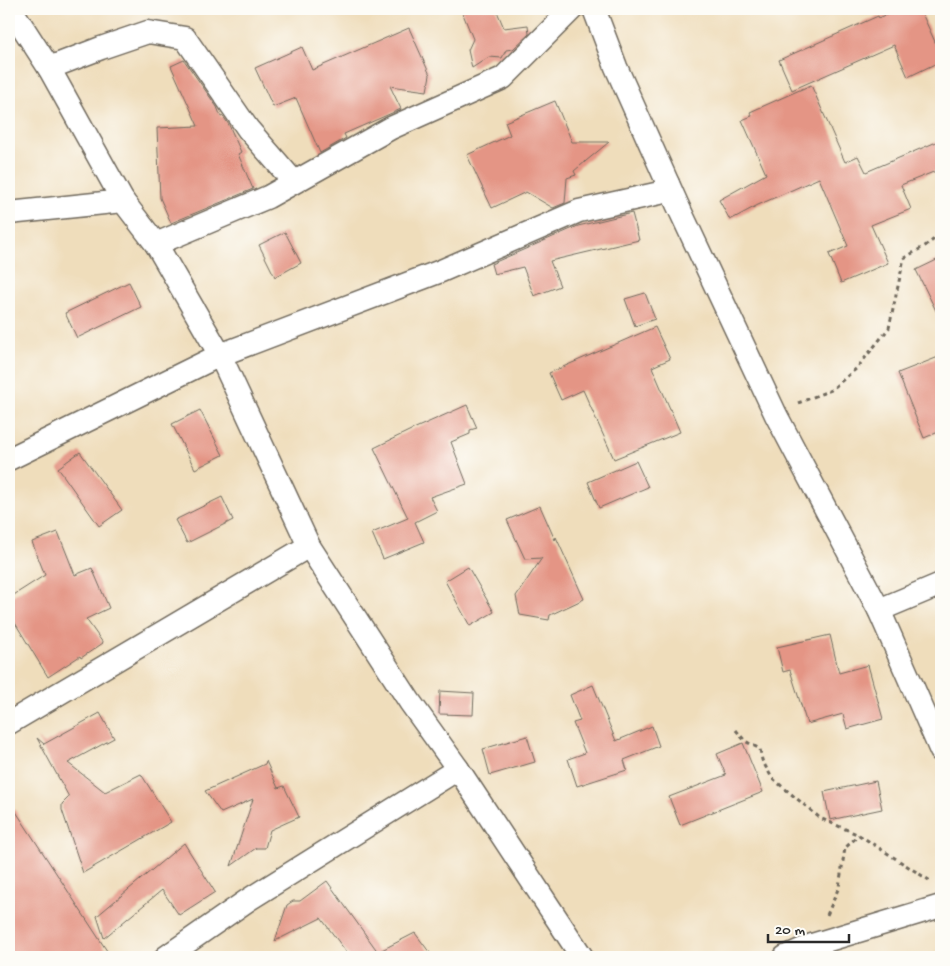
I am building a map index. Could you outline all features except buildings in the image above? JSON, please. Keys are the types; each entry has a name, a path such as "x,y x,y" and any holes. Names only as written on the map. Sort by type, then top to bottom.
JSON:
{"street":[{"path":"11,9 49,68 122,201 156,244 220,355 309,546 410,702 458,770 582,957"},
{"path":"156,244 268,197 391,128 503,78 572,9"},
{"path":"594,9 616,67 668,184 776,415 879,610 941,751"},
{"path":"49,68 148,32 185,38 248,129 294,182"},
{"path":"9,459 220,355 441,271 579,211 660,193 668,184"},
{"path":"9,213 122,201"},
{"path":"9,723 309,546"},
{"path":"879,610 941,584"},
{"path":"166,957 248,900 458,770"},
{"path":"788,957 812,944 941,906"}],"path":[{"path":"776,415 802,400 831,390 857,368 888,328 904,258 941,234"},
{"path":"736,730 745,741 760,749 762,760 772,778 820,818 859,835 934,883"},
{"path":"812,944 839,887 845,848 859,835"}]}
